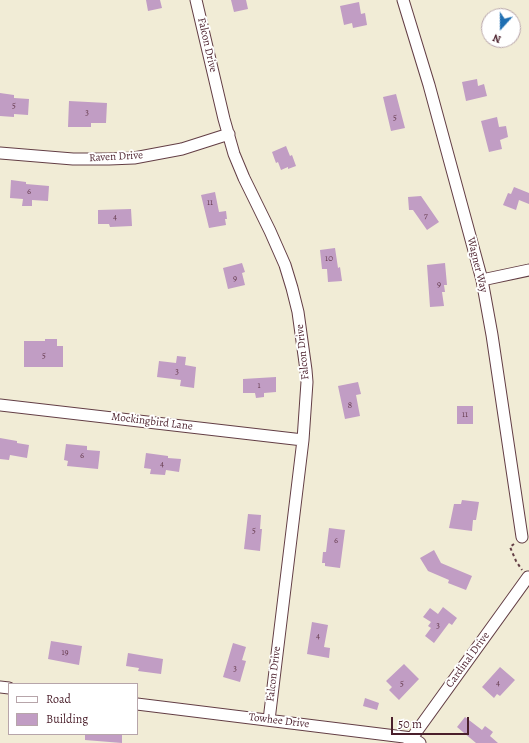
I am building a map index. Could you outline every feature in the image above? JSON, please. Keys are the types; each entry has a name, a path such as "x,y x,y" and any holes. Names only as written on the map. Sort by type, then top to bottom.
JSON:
{"street":[{"name":"Falcon Drive","path":"196,0 234,154 285,265 292,288 298,312 306,370 307,382 303,440 269,720"},
{"name":"Wagner Way","path":"403,0 429,85 482,280 492,335 522,537"},
{"name":"Raven Drive","path":"0,153 73,159 134,158 182,149 229,134"},
{"path":"482,280 529,270"},
{"name":"Mockingbird Lane","path":"0,405 303,440"},
{"name":"Cardinal Drive","path":"414,741 528,577"},
{"name":"Towhee Drive","path":"138,704 269,720 414,741"}],"path":[{"path":"522,537 510,547 516,561 528,577"}],"building":[{"path":"146,0 160,0 162,8 148,11"},
{"path":"231,0 246,0 248,9 234,12"},
{"path":"359,2 361,14 365,13 367,25 353,28 352,23 344,25 340,6"},
{"path":"477,79 478,86 484,84 487,96 466,101 462,82"},
{"path":"0,93 14,95 14,98 29,99 28,115 14,114 14,117 0,116"},
{"path":"396,94 405,128 391,131 383,97"},
{"path":"69,101 107,103 106,123 91,123 91,127 68,127"},
{"path":"497,117 499,127 506,126 508,137 500,140 502,149 489,152 481,121"},
{"path":"286,146 290,156 292,155 296,166 281,170 278,162 276,163 272,152"},
{"path":"11,180 26,182 26,184 49,186 48,201 32,200 32,206 22,206 23,199 10,198"},
{"path":"514,187 529,193 529,204 519,200 516,210 503,205 508,193 511,194"},
{"path":"215,192 219,212 226,211 226,225 209,228 201,195"},
{"path":"421,196 439,222 427,230 413,210 409,210 408,197"},
{"path":"131,209 132,226 110,227 109,224 98,224 98,210"},
{"path":"335,248 338,268 340,267 342,281 328,282 327,269 322,269 320,250"},
{"path":"242,263 245,272 242,273 245,285 228,289 223,268"},
{"path":"445,263 447,285 444,285 445,292 442,292 444,306 430,307 427,265"},
{"path":"45,339 57,339 57,346 63,346 63,367 24,367 24,341 45,341"},
{"path":"177,356 186,357 185,365 196,367 194,388 180,386 181,380 157,377 159,361 176,363"},
{"path":"276,377 276,392 264,393 264,397 256,398 255,393 243,393 243,379"},
{"path":"358,382 361,394 356,395 360,416 345,419 338,386"},
{"path":"457,406 473,406 473,424 457,424"},
{"path":"0,438 29,445 27,458 10,455 9,460 0,459"},
{"path":"66,444 87,446 87,450 100,451 98,469 67,466 68,461 64,460"},
{"path":"146,453 168,456 168,458 181,459 179,472 166,470 165,475 150,474 151,469 144,468"},
{"path":"462,500 479,502 476,520 473,520 472,531 449,528 454,504 461,504"},
{"path":"248,514 261,515 260,529 262,529 260,551 244,549"},
{"path":"329,528 345,530 340,568 325,566 325,563 322,563 323,552 326,552"},
{"path":"434,550 441,563 472,576 466,590 448,583 449,580 428,571 420,558"},
{"path":"443,607 457,618 452,625 449,623 434,643 425,636 431,628 428,626 431,622 423,617 430,608 438,614"},
{"path":"312,622 328,625 324,647 330,648 329,658 307,654"},
{"path":"51,641 82,646 79,665 48,659"},
{"path":"233,643 246,647 242,660 246,661 240,682 223,677"},
{"path":"128,653 163,659 161,674 138,671 139,668 126,666"},
{"path":"404,664 419,679 399,700 389,690 392,687 386,681"},
{"path":"500,667 515,680 500,696 497,694 494,698 482,687"},
{"path":"365,698 379,703 377,710 363,706"},
{"path":"465,717 482,730 485,726 493,732 490,736 498,743 476,743 457,727"},
{"path":"85,735 122,735 122,743 85,740"}]}
